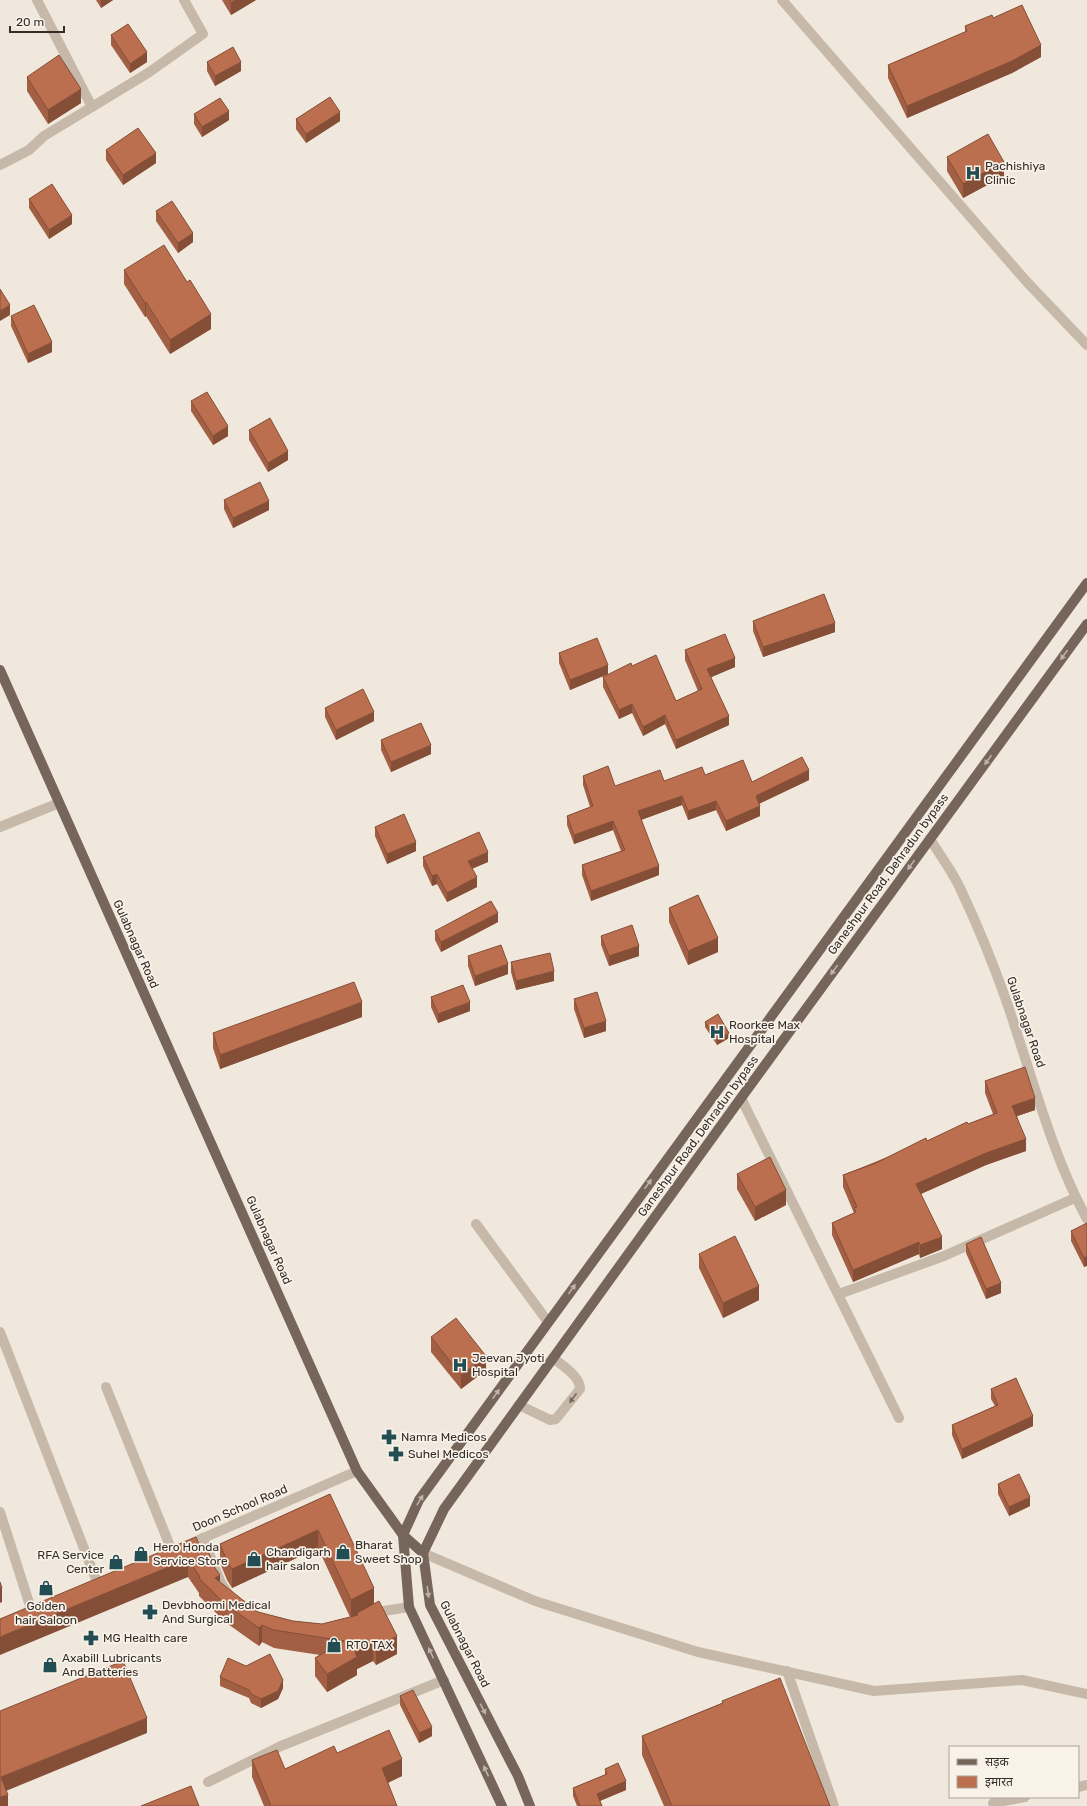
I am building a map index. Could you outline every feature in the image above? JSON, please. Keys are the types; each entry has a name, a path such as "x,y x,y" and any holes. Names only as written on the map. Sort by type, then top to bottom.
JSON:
{"main road":[{"path":"502,1806 409,1606 403,1535 420,1500 1087,582"},
{"name":"Ganeshpur Road, Dehradun bypass","path":"423,1553 444,1509 741,1098 1087,624"},
{"name":"Gulabnagar Road","path":"0,670 357,1471 403,1535 423,1553 430,1605 518,1776 530,1806"}],"street":[{"path":"36,0 92,107"},
{"path":"0,166 29,150 44,136 148,73 203,34 184,0"},
{"path":"782,0 1026,281 1087,345"},
{"path":"0,827 59,803"},
{"name":"Gulabnagar Road","path":"930,839 960,887 978,930 1006,1001 1022,1051 1075,1198 1087,1219"},
{"path":"741,1098 899,1418"},
{"path":"839,1294 944,1256 1075,1198"},
{"path":"476,1224 548,1322"},
{"path":"0,1332 97,1583"},
{"path":"519,1405 550,1420 556,1419 580,1389 580,1384 576,1378 553,1358"},
{"name":"Doon School Road","path":"106,1387 169,1552 357,1471"},
{"path":"0,1512 32,1612"},
{"path":"203,1538 221,1583 234,1602"},
{"path":"423,1553 535,1600 698,1652 874,1691 1022,1680 1087,1694"},
{"path":"365,1618 377,1612 409,1606"},
{"path":"787,1671 834,1806"},
{"path":"208,1782 281,1746 444,1680"},
{"path":"994,1806 994,1803 1020,1798"}],"building":[{"path":"1022,5 1041,45 1012,61 907,106 888,65 967,31 965,26 992,15 993,18"},
{"path":"128,24 147,52 130,64 111,35"},
{"path":"233,47 241,62 215,76 207,62"},
{"path":"59,55 81,89 48,110 27,77"},
{"path":"330,97 340,112 306,134 296,119"},
{"path":"220,98 229,111 202,127 194,114"},
{"path":"138,128 156,153 123,175 106,150"},
{"path":"988,134 1004,162 963,184 947,157"},
{"path":"52,184 72,215 49,230 29,199"},
{"path":"172,201 193,233 178,243 156,211"},
{"path":"164,245 187,282 190,280 211,314 170,340 124,270"},
{"path":"0,289 10,305 0,311"},
{"path":"34,305 52,342 28,354 11,316"},
{"path":"207,392 228,426 213,436 191,401"},
{"path":"270,418 288,451 268,463 249,430"},
{"path":"260,482 269,501 233,518 224,500"},
{"path":"824,594 835,623 763,647 753,621"},
{"path":"725,634 735,658 707,669 729,716 676,740 665,715 643,727 632,704 619,710 603,677 631,663 632,666 656,655 676,701 702,689 685,650"},
{"path":"597,638 608,665 570,680 559,653"},
{"path":"363,689 374,712 336,730 325,708"},
{"path":"421,723 431,745 391,762 381,740"},
{"path":"802,757 809,770 756,796 760,806 726,821 716,801 688,811 682,796 638,811 659,866 591,891 582,865 625,850 613,821 574,835 567,816 593,806 583,776 608,766 615,786 660,770 664,781 702,767 705,775 743,760 752,782"},
{"path":"404,814 416,842 387,854 375,827"},
{"path":"479,832 488,852 468,861 477,877 447,893 437,874 432,876 423,857"},
{"path":"698,895 718,938 688,951 669,908"},
{"path":"491,901 498,913 441,942 435,931"},
{"path":"632,925 639,946 609,956 601,936"},
{"path":"501,945 508,964 475,976 468,956"},
{"path":"550,953 554,971 516,981 511,962"},
{"path":"354,982 362,1002 220,1055 213,1033"},
{"path":"463,985 470,1002 438,1014 431,997"},
{"path":"597,992 606,1021 584,1028 574,999"},
{"path":"718,1014 729,1033 717,1040 705,1022"},
{"path":"1025,1067 1035,1098 1012,1106 1026,1139 986,1153 916,1184 942,1237 920,1245 919,1242 853,1270 832,1223 856,1212 854,1208 857,1207 843,1175 876,1163 926,1138 927,1141 967,1122 968,1124 997,1113 985,1081"},
{"path":"770,1157 786,1190 755,1207 737,1174"},
{"path":"1087,1223 1087,1256 1084,1258 1071,1231"},
{"path":"735,1236 759,1286 723,1303 699,1254"},
{"path":"981,1237 1001,1283 986,1289 966,1244"},
{"path":"456,1318 486,1356 461,1375 431,1337"},
{"path":"1016,1378 1033,1416 962,1449 952,1425 998,1405 991,1389"},
{"path":"1019,1474 1030,1497 1009,1507 998,1484"},
{"path":"330,1494 374,1588 351,1600 318,1530 232,1569 220,1544"},
{"path":"196,1537 203,1553 208,1551 215,1568 220,1575 215,1578 258,1612 293,1621 322,1624 358,1615 357,1613 379,1601 397,1636 376,1648 373,1643 355,1652 357,1657 327,1674 315,1658 344,1641 274,1630 262,1625 259,1628 225,1604 199,1578 200,1577 188,1559 0,1637 0,1619"},
{"path":"270,1654 283,1680 278,1691 261,1699 251,1694 249,1690 220,1677 228,1658 246,1666"},
{"path":"123,1661 147,1718 1,1777 8,1795 0,1797 0,1711"},
{"path":"780,1678 830,1806 672,1806 642,1736 723,1703 722,1701"},
{"path":"413,1690 432,1727 419,1733 400,1696"},
{"path":"389,1730 402,1759 382,1768 397,1806 271,1806 252,1760 277,1750 285,1769 334,1746 337,1753"},
{"path":"618,1763 626,1781 597,1794 602,1806 580,1806 573,1788 607,1774 605,1769"},
{"path":"191,1786 199,1806 141,1806"}],"place":[{"name":"Pachishiya Clinic","path":"973,173"},
{"name":"Roorkee Max Hospital","path":"717,1032"},
{"name":"Jeevan Jyoti Hospital","path":"460,1365"},
{"name":"Namra Medicos","path":"389,1437"},
{"name":"Suhel Medicos","path":"396,1454"},
{"name":"Bharat Sweet Shop","path":"343,1552"},
{"name":"Hero Honda Service Store","path":"141,1554"},
{"name":"Chandigarh hair salon","path":"254,1559"},
{"name":"RFA Service Center","path":"116,1562"},
{"name":"Golden hair Saloon","path":"46,1588"},
{"name":"Devbhoomi Medical And Surgical","path":"150,1612"},
{"name":"MG Health care","path":"91,1638"},
{"name":"RTO TAX","path":"334,1645"},
{"name":"Axabill Lubricants And Batteries","path":"50,1665"}]}
